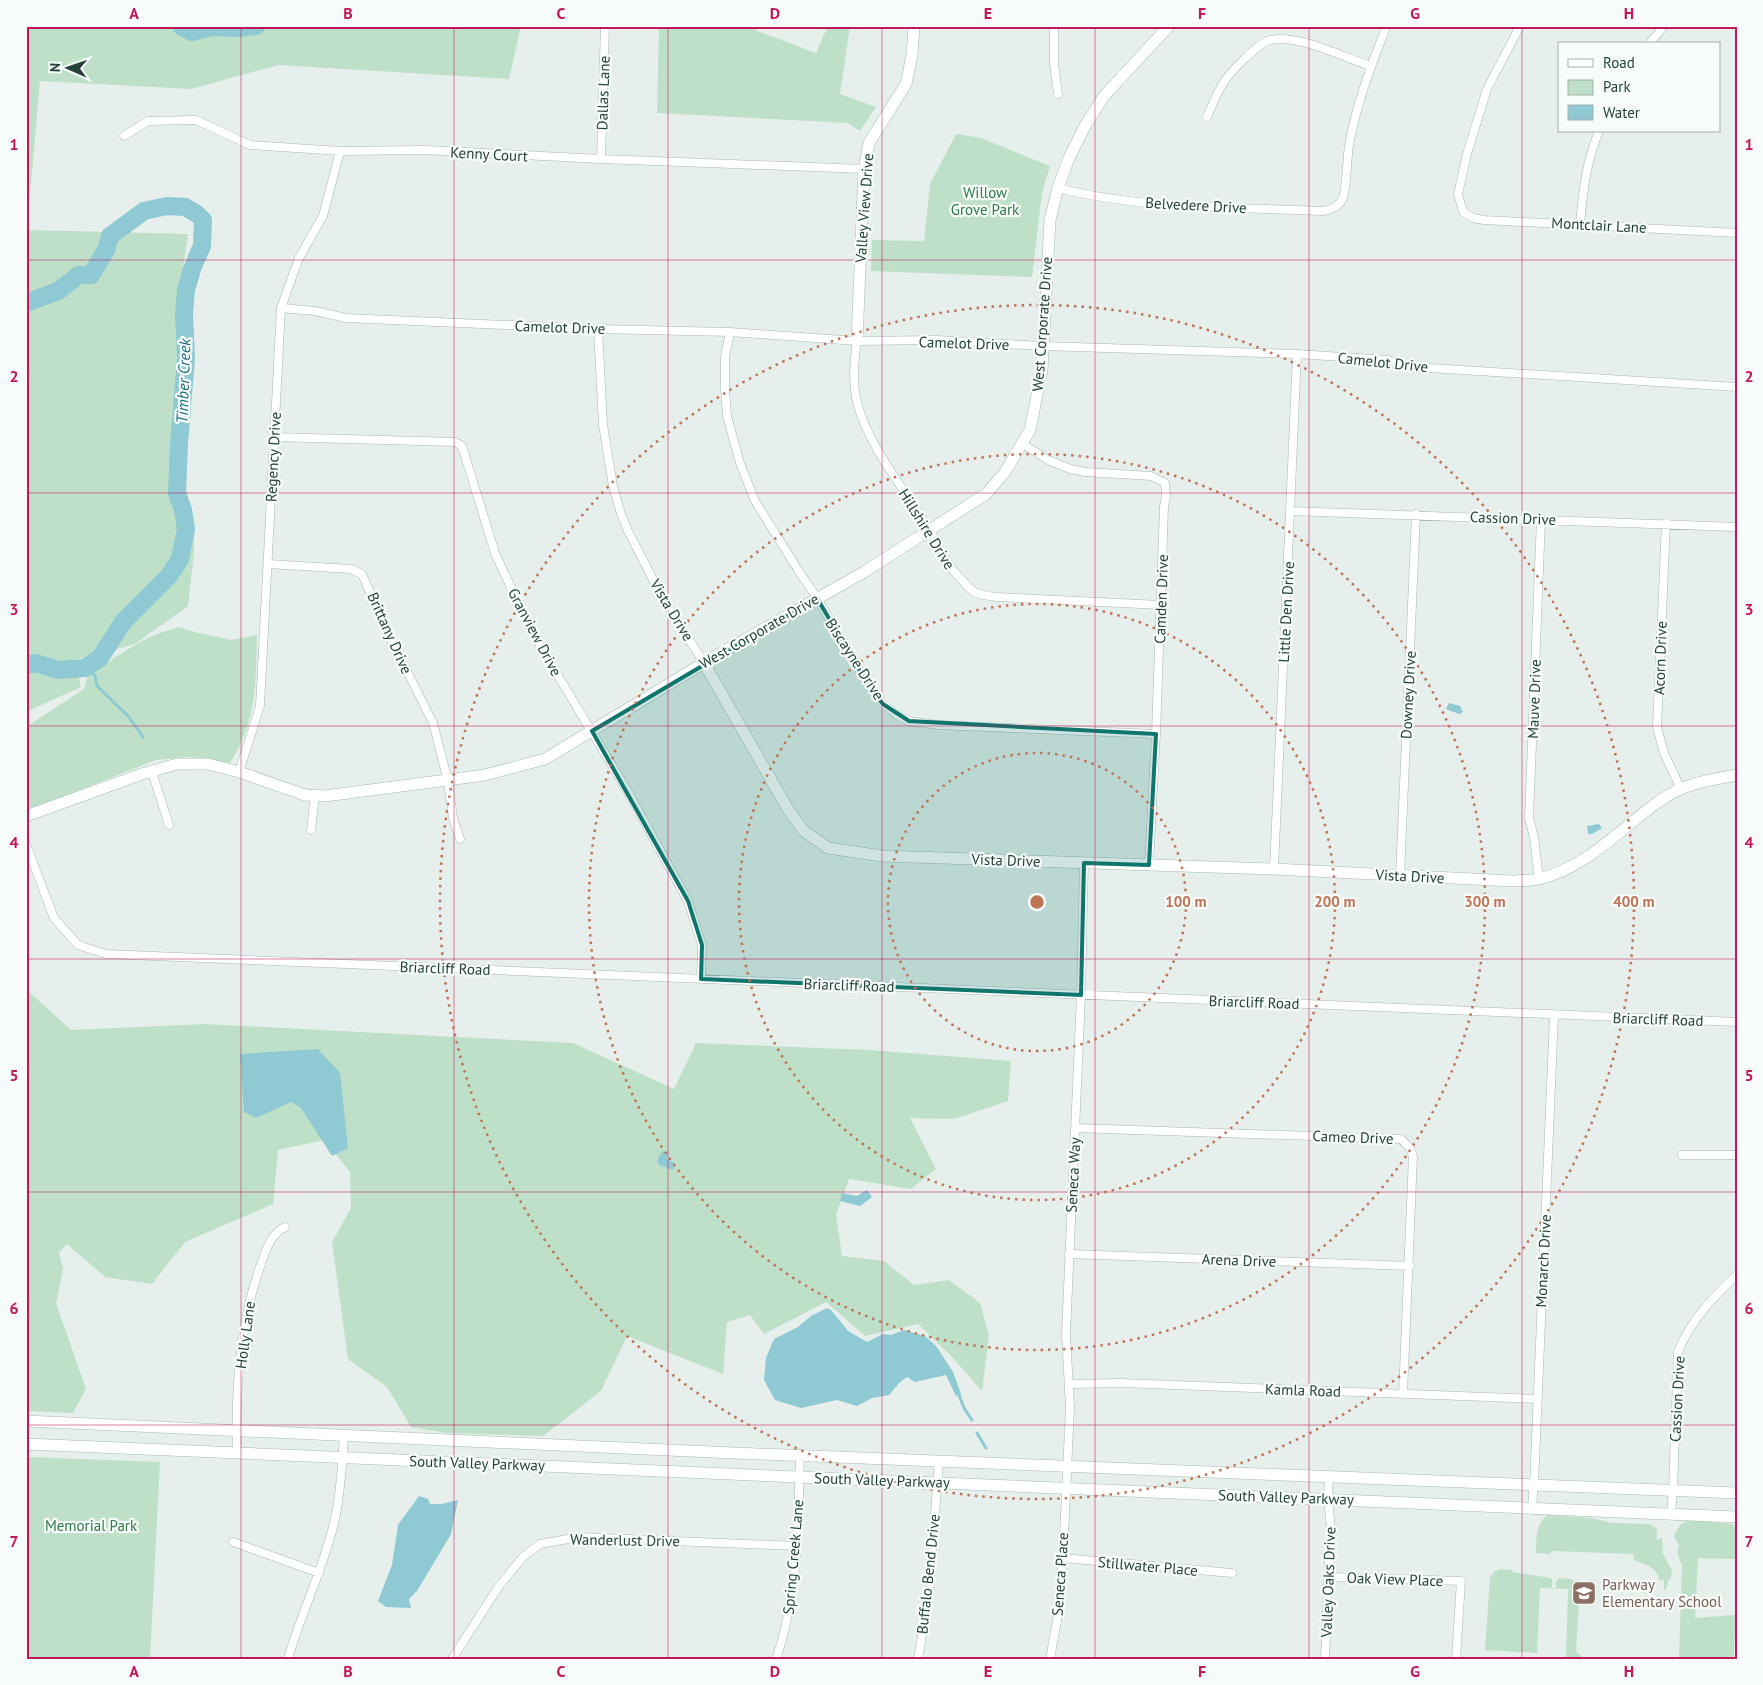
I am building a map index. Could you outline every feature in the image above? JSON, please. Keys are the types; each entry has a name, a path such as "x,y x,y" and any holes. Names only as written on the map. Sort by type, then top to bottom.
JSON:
{"main road":[{"name":"Valley View Drive","path":"857,341 864,169 869,143 906,84 912,56 914,26"},
{"name":"West Corporate Drive","path":"26,816 177,764 208,764 239,772 305,795 325,796 448,781 492,773 545,759 704,663 864,572 986,494 1005,472 1030,430 1042,370 1050,220 1058,188 1069,158 1085,126 1104,96 1169,26"},
{"name":"Vista Drive","path":"704,663 790,811 804,831 828,848 882,856 1512,880 1539,879 1579,862 1613,838 1657,802 1681,789 1695,782 1737,775"},
{"name":"South Valley Parkway","path":"26,1421 734,1453 800,1454 1737,1493"},
{"name":"South Valley Parkway","path":"26,1444 1737,1517"}],"street":[{"name":"Dallas Lane","path":"601,159 605,26"},
{"path":"1054,26 1054,64 1058,94"},
{"path":"1207,117 1222,83 1243,61 1268,40 1302,42 1370,66 1388,26"},
{"name":"Montclair Lane","path":"1520,26 1487,89 1467,154 1458,194 1463,212 1472,218 1484,220 1737,232"},
{"path":"1651,42 1664,26"},
{"name":"Belvedere Drive","path":"1058,188 1110,200 1165,204 1325,211 1336,208 1342,199 1349,142 1357,105 1370,66"},
{"name":"Kenny Court","path":"124,136 148,121 196,120 250,145 340,151 426,150 864,169"},
{"path":"1580,224 1585,177 1591,151 1599,132"},
{"name":"Regency Drive","path":"239,772 260,706 281,308 299,258 323,216 340,151"},
{"name":"Camelot Drive","path":"281,308 314,311 346,318 598,329 730,332 857,341 936,340 1042,346 1297,354 1388,360 1413,367 1737,387"},
{"name":"Vista Drive","path":"598,329 603,425 613,486 628,531 663,599 704,663"},
{"name":"Biscayne Drive","path":"730,332 725,357 724,389 727,416 732,440 755,501 817,598 870,688 883,704 908,721 938,725 1156,734"},
{"name":"Hillshire Drive","path":"857,341 854,361 854,385 857,402 864,420 892,475 930,531 942,556 952,571 974,592 996,598 1161,605"},
{"name":"Little Den Drive","path":"1274,870 1297,354"},
{"name":"Granview Drive","path":"274,437 455,442 462,446 496,554 515,596 542,649 628,792 688,901 702,945 701,979"},
{"name":"Camden Drive","path":"1023,444 1048,460 1070,469 1085,472 1150,476 1165,483 1166,496 1149,865"},
{"name":"Cassion Drive","path":"1290,512 1416,514 1737,526"},
{"name":"Downey Drive","path":"1400,875 1416,514"},
{"name":"Mauve Drive","path":"1539,879 1534,837 1529,818 1542,519"},
{"name":"Acorn Drive","path":"1666,523 1657,727 1664,753 1681,789"},
{"name":"Brittany Drive","path":"268,564 351,569 362,574 387,631 433,723 448,781 453,818 460,839"},
{"path":"152,772 169,825"},
{"path":"311,830 315,796"},
{"name":"Briarcliff Road","path":"26,844 54,918 78,945 106,954 1737,1022"},
{"name":"Seneca Way","path":"1066,1488 1070,1407 1066,1334 1081,995 1084,863"},
{"name":"Monarch Drive","path":"1532,1508 1554,1014"},
{"name":"Cameo Drive","path":"1075,1128 1401,1139 1410,1148 1413,1156 1410,1266 1403,1394"},
{"path":"1682,1155 1737,1155"},
{"name":"Holly Lane","path":"237,1453 236,1430 245,1319 253,1287 268,1247 277,1230 285,1227"},
{"name":"Arena Drive","path":"1069,1254 1410,1266"},
{"name":"Cassion Drive","path":"1671,1514 1678,1352 1698,1315 1737,1275"},
{"name":"Kamla Road","path":"1069,1384 1120,1383 1537,1399"},
{"path":"288,1659 335,1522 344,1435"},
{"name":"Spring Creek Lane","path":"776,1659 784,1638 790,1610 797,1546 800,1454"},
{"name":"Buffalo Bend Drive","path":"918,1659 929,1594 935,1540 939,1460"},
{"name":"Valley Oaks Drive","path":"1324,1659 1332,1538 1328,1499 1329,1476"},
{"name":"Seneca Place","path":"1050,1659 1058,1615 1066,1488"},
{"name":"Wanderlust Drive","path":"452,1659 499,1586 523,1558 540,1544 579,1537 797,1546"},
{"path":"233,1542 319,1573"},
{"name":"Stillwater Place","path":"1063,1558 1232,1574"},
{"name":"Oak View Place","path":"1329,1577 1461,1581 1456,1659"}],"highlighted area":[{"path":"817,598 870,688 883,704 909,721 1156,734 1149,865 1084,863 1081,995 701,979 702,945 688,901 592,731"}],"green space":[{"path":"26,26 521,26 509,79 278,65 191,89 40,81 30,195 26,195"},
{"path":"659,26 752,26 757,31 816,53 828,26 850,26 840,94 876,107 860,131 848,123 657,113"},
{"name":"Willow Grove Park","path":"956,134 981,138 1050,166 1042,193 1032,277 871,271 872,240 924,241 930,184"},
{"path":"26,230 188,234 178,302 177,381 169,472 187,495 194,526 194,552 188,606 135,644 75,660 81,687 26,712"},
{"path":"179,627 231,640 257,635 255,685 250,717 239,748 230,763 190,757 156,760 26,811 26,727 84,689 87,677 119,654 154,635"},
{"path":"26,989 71,1030 205,1024 573,1043 674,1089 696,1043 869,1050 1011,1061 1008,1101 954,1119 910,1118 936,1169 911,1189 849,1179 836,1215 842,1256 884,1261 914,1285 949,1280 980,1303 989,1336 982,1391 953,1358 918,1324 865,1336 826,1302 764,1334 750,1315 727,1322 723,1374 627,1336 601,1391 543,1436 447,1433 411,1427 387,1387 348,1359 332,1242 351,1208 350,1172 324,1140 278,1150 273,1204 185,1242 152,1284 105,1277 67,1244 59,1253 63,1269 56,1303 86,1389 73,1413 26,1411"},
{"name":"Memorial Park","path":"26,1457 160,1462 150,1659 26,1659"},
{"path":"1547,1515 1592,1518 1612,1523 1650,1524 1658,1532 1656,1532 1657,1540 1662,1538 1663,1554 1672,1570 1666,1590 1664,1590 1664,1580 1659,1580 1656,1572 1650,1567 1634,1560 1633,1554 1552,1551 1550,1554 1536,1553 1539,1528"},
{"path":"1687,1520 1733,1524 1737,1534 1737,1557 1733,1559 1698,1558 1695,1618 1735,1615 1734,1659 1679,1659 1682,1566 1677,1552 1679,1546 1674,1535 1680,1525"},
{"path":"1502,1569 1551,1578 1552,1588 1556,1588 1556,1581 1559,1578 1571,1579 1580,1587 1576,1651 1584,1659 1566,1659 1568,1589 1540,1588 1537,1653 1485,1650 1490,1577 1495,1571"}],"water":[{"path":"1449,703 1460,706 1463,712 1459,714 1446,709"},
{"path":"1599,824 1602,828 1592,834 1588,834 1587,826"},
{"path":"318,1049 340,1073 348,1148 332,1156 301,1108 291,1102 256,1118 244,1112 240,1054"},
{"path":"662,1151 669,1153 666,1159 675,1163 673,1170 659,1165 657,1161"},
{"path":"867,1190 872,1197 860,1206 840,1201 842,1193 857,1196"},
{"path":"827,1308 831,1310 848,1331 867,1342 883,1334 891,1335 904,1330 925,1336 936,1346 953,1372 961,1394 956,1396 946,1375 915,1382 907,1377 889,1395 872,1398 857,1406 837,1400 801,1408 775,1400 764,1380 766,1358 774,1339 798,1327 811,1316"},
{"path":"419,1496 428,1499 430,1504 442,1504 458,1500 451,1534 417,1591 409,1599 411,1608 386,1607 378,1601 392,1565 398,1525"}],"waterway":[{"name":"Timber Creek","path":"181,26 192,32 212,27 239,28 256,26"},
{"name":"Timber Creek","path":"26,303 58,291 79,275 91,275 106,250 110,236 144,211 167,206 185,207 203,220 202,246 192,269 186,290 184,314 186,358 177,493 183,510 186,529 180,559 169,576 123,622 100,658 85,668 58,670 36,663 26,665"},
{"path":"89,666 95,676 97,686 129,717 143,737"},
{"path":"959,1395 964,1408 972,1420"},
{"path":"977,1433 986,1448"}],"place":[{"name":"Parkway Elementary School","path":"1584,1593"}]}
